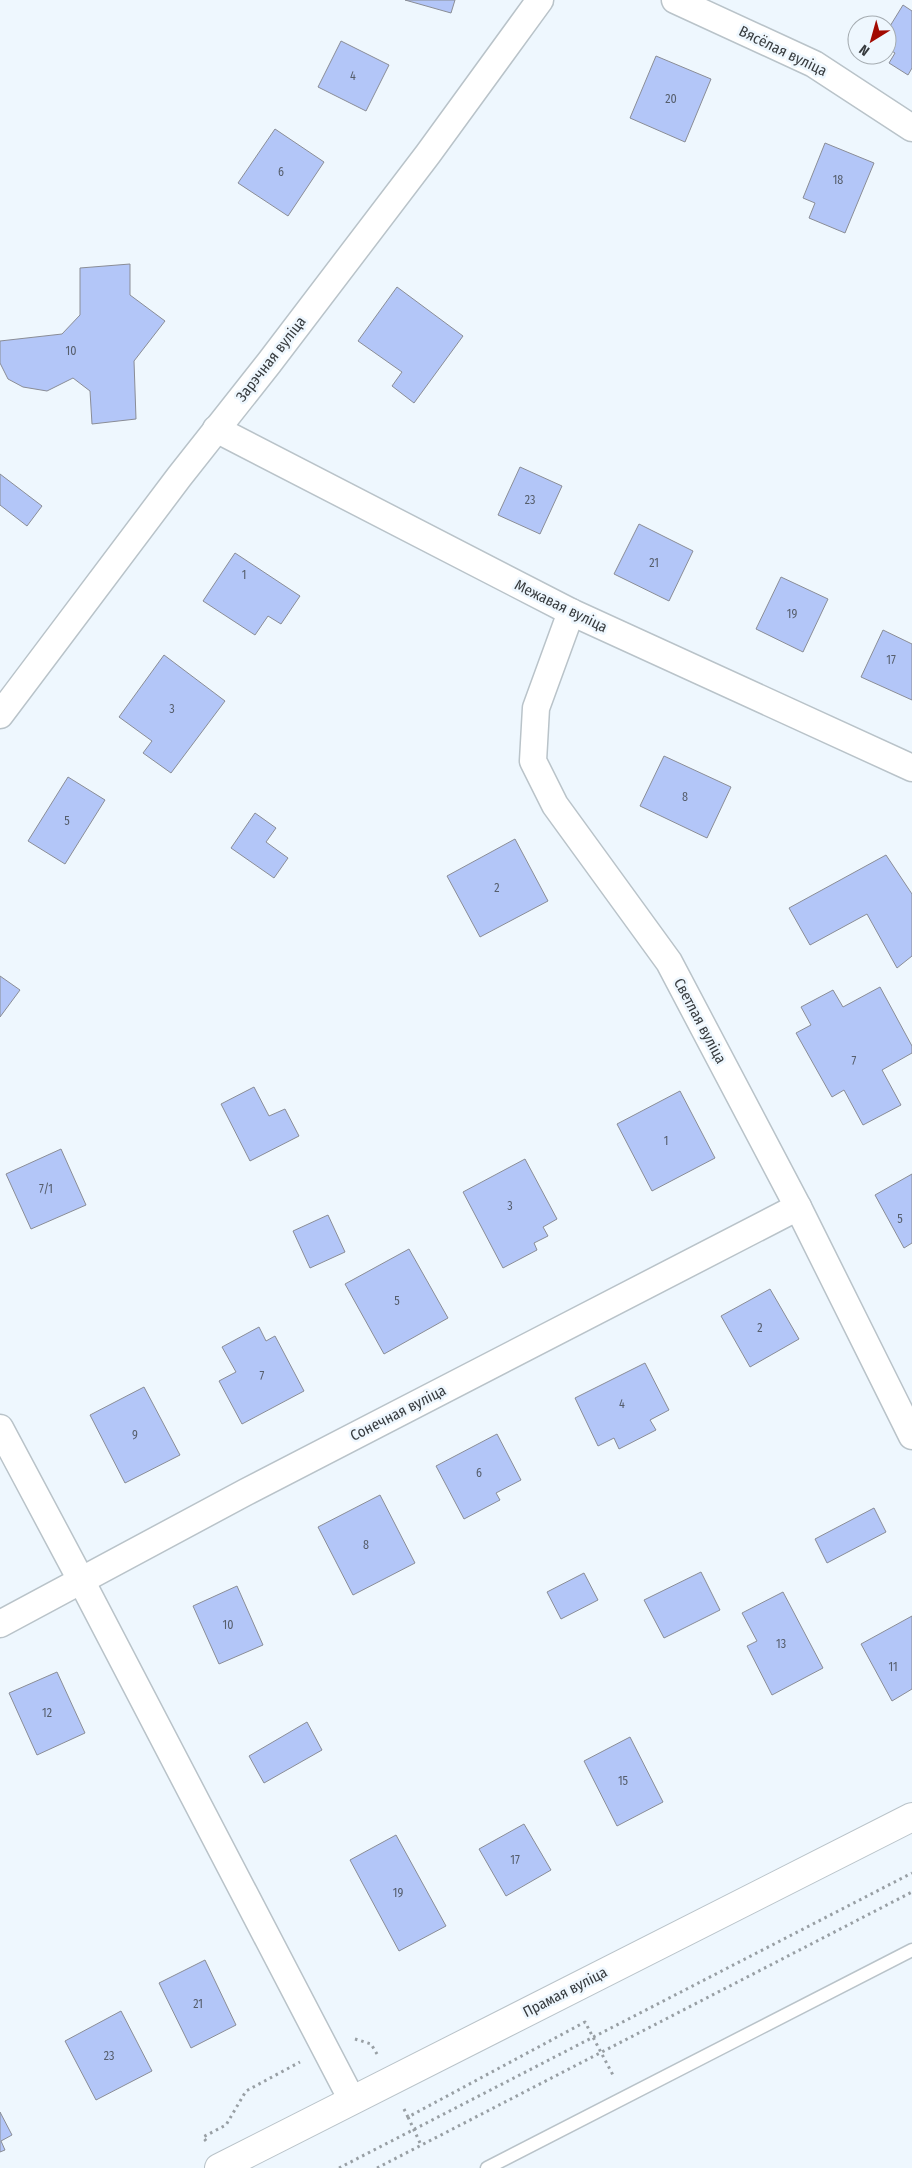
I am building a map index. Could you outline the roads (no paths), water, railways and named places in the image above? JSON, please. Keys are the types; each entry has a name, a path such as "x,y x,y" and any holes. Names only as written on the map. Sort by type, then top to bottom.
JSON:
{"street":[{"name":"Зарэчная вуліца","path":"0,715 216,429 428,154 540,0"},
{"name":"Вясёлая вуліца","path":"675,0 814,64 912,128"},
{"name":"Межавая вуліца","path":"216,429 571,612 912,768"},
{"name":"Светлая вуліца","path":"571,612 536,708 533,761 555,805 669,962 798,1207 912,1436"},
{"name":"Сонечная вуліца","path":"0,1624 82,1582 246,1492 798,1207"},
{"path":"0,1428 352,2100"},
{"name":"Прамая вуліца","path":"219,2168 912,1817"}],"lane":[{"path":"487,2168 912,1950"}]}
